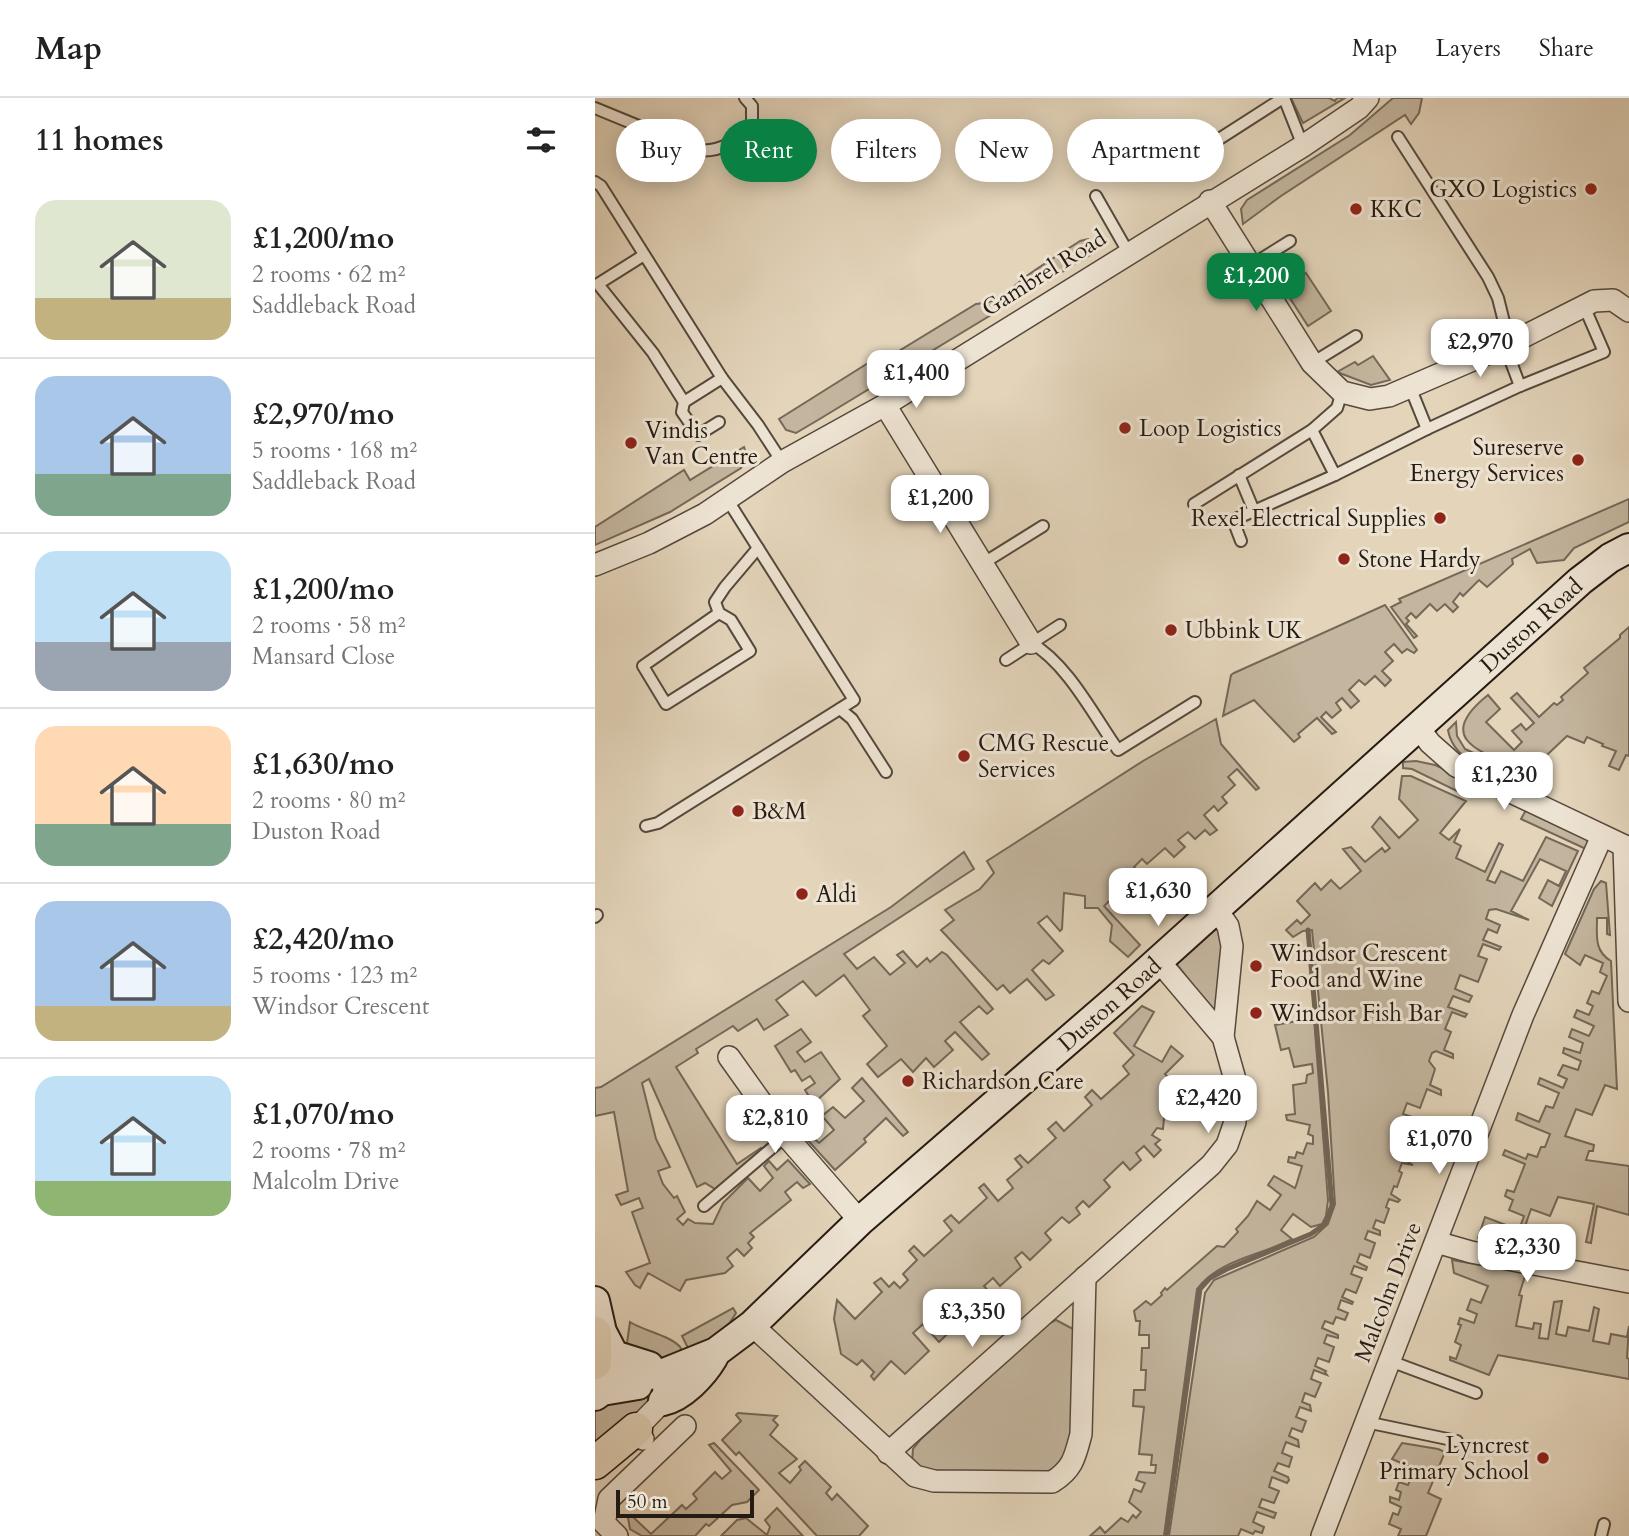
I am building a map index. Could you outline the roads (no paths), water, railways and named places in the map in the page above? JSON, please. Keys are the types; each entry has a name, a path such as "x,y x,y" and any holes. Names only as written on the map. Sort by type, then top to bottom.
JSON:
{"main road":[{"path":"595,1463 636,1429"}],"street":[{"name":"Gambrel Road","path":"595,565 678,529 782,462 885,405 1210,201 1303,146 1359,108 1369,98"},
{"path":"1210,201 1312,363 1342,392 1370,399 1389,396 1505,346 1594,301 1613,300 1629,311"},
{"path":"885,405 1031,643"},
{"name":"Duston Road","path":"595,1396 602,1391 662,1383 672,1399 705,1371 716,1352 752,1325 860,1221 1216,909 1580,581 1610,558 1629,548"},
{"path":"1418,727 1430,743 1455,766 1627,847 1629,1001"},
{"name":"Malcolm Drive","path":"1322,1536 1523,1015 1602,836"},
{"path":"888,1453 1211,1166 1227,1145 1235,1122 1236,1083 1223,1037 1233,946 1228,926 1216,909"},
{"path":"1158,960 1223,1037"},
{"path":"729,1057 786,1136 860,1221"},
{"path":"1436,1242 1471,1252 1629,1282"},
{"path":"752,1325 915,1476 934,1481 1052,1482 1066,1474 1075,1457 1081,1434 1084,1277"},
{"path":"595,1301 602,1332 598,1354 662,1383 636,1429 653,1457"},
{"path":"617,1536 604,1523 609,1499 685,1426"}],"lane":[{"path":"595,108 697,150 710,152 737,140 752,124 752,106 745,98"},
{"path":"1224,136 1284,98 1303,146"},
{"path":"1398,137 1488,277 1501,310 1505,346 1520,386"},
{"path":"595,182 601,186 722,378 782,462"},
{"path":"1096,196 1128,253"},
{"path":"1250,265 1290,241"},
{"path":"644,255 597,283 653,353 684,402 682,412 698,435 719,422"},
{"path":"1241,541 1233,520 1335,475 1520,386 1604,352 1584,306"},
{"path":"1312,363 1356,336"},
{"path":"684,402 722,378"},
{"path":"1410,387 1427,429"},
{"path":"1194,503 1312,430 1338,408 1342,392"},
{"path":"1312,430 1335,475"},
{"path":"1239,475 1254,511"},
{"path":"646,826 658,823 854,700 727,499"},
{"path":"982,564 1043,526"},
{"path":"719,613 643,666 666,704 750,651 731,620 719,613 715,602 758,548"},
{"path":"1006,660 1061,625"},
{"path":"1031,643 1045,652 1068,679 1118,750 1195,702"},
{"path":"840,709 852,719 886,772"},
{"path":"704,1206 786,1136"},
{"path":"1390,1361 1476,1393"},
{"path":"1366,1422 1457,1441"},
{"path":"1601,1536 1604,1524"}],"waterway":[{"path":"1166,1536 1200,1289 1210,1278 1227,1269 1311,1234 1325,1224 1332,1205 1308,930"}],"place":[{"name":"GXO Logistics","path":"1591,189"},
{"name":"KKC","path":"1356,209"},
{"name":"Loop Logistics","path":"1125,428"},
{"name":"Vindis Van Centre","path":"631,443"},
{"name":"Sureserve Energy Services","path":"1578,460"},
{"name":"Rexel Electrical Supplies","path":"1440,518"},
{"name":"Stone Hardy","path":"1344,559"},
{"name":"Ubbink UK","path":"1171,630"},
{"name":"CMG Rescue Services","path":"964,756"},
{"name":"B&M","path":"738,811"},
{"name":"Aldi","path":"802,894"},
{"name":"Windsor Crescent Food and Wine","path":"1256,966"},
{"name":"Windsor Fish Bar","path":"1256,1013"},
{"name":"Richardson Care","path":"908,1081"},
{"name":"Lyncrest Primary School","path":"1543,1458"}]}
